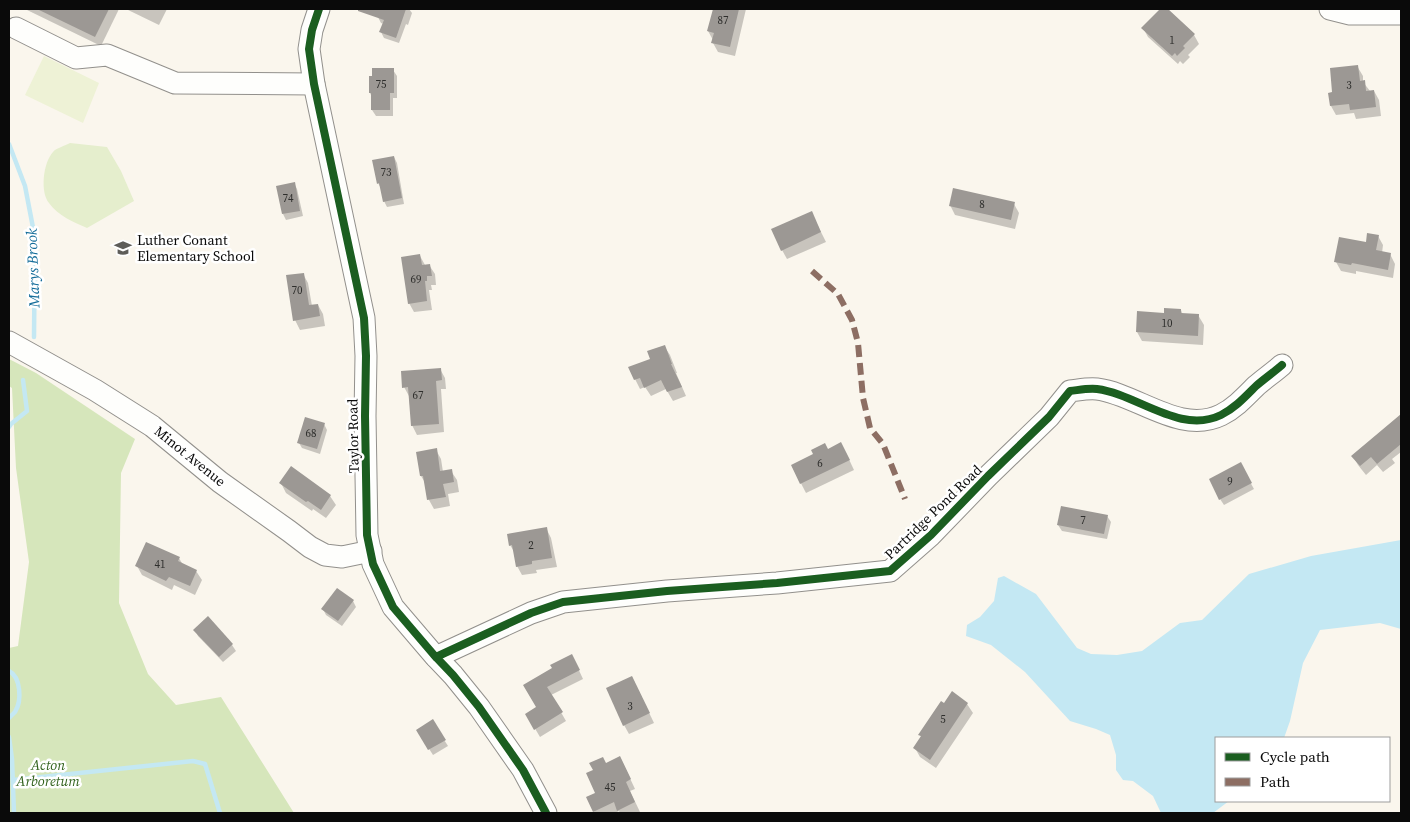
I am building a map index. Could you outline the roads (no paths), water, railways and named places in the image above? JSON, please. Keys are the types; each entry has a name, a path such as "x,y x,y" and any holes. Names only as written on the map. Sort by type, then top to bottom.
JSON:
{"street":[{"name":"Taylor Road","path":"319,9 312,30 309,49 314,84 364,318 367,535 373,564 393,606 485,715 523,770 546,813"},
{"path":"1330,9 1350,14 1401,14"},
{"path":"16,28 76,58 107,56 175,83 314,84"},
{"name":"Minot Avenue","path":"9,342 95,390 152,426 220,482 310,547 325,555 342,557 371,551"},
{"name":"Partridge Pond Road","path":"436,657 531,613 562,602 667,590 777,583 890,571 1050,417 1070,391 1095,388 1123,396 1188,421 1202,420 1219,416 1237,405 1282,364"}],"water":[{"path":"1401,540 1401,629 1380,623 1320,630 1303,663 1290,721 1284,737 1215,737 1215,802 1228,802 1213,813 1161,813 1153,796 1133,781 1123,780 1116,770 1116,755 1110,735 1070,721 1025,672 991,645 966,636 967,625 980,617 994,601 998,578 1004,576 1036,594 1077,648 1091,654 1117,655 1142,651 1180,623 1202,620 1249,574 1311,556"}],"waterway":[{"name":"Marys Brook","path":"9,144 25,186 35,238 34,337"},
{"name":"Marys Brook","path":"9,427 27,411 23,380"},
{"name":"Marys Brook","path":"9,671 16,678 19,690 19,702 15,712 9,718"},
{"name":"Marys Brook","path":"9,737 12,759 14,813"},
{"path":"13,780 193,761 205,764 220,813"}],"place":[{"name":"Luther Conant Elementary School","path":"123,248"}],"park label":[{"name":"Acton Arboretum","path":"48,774"}]}
